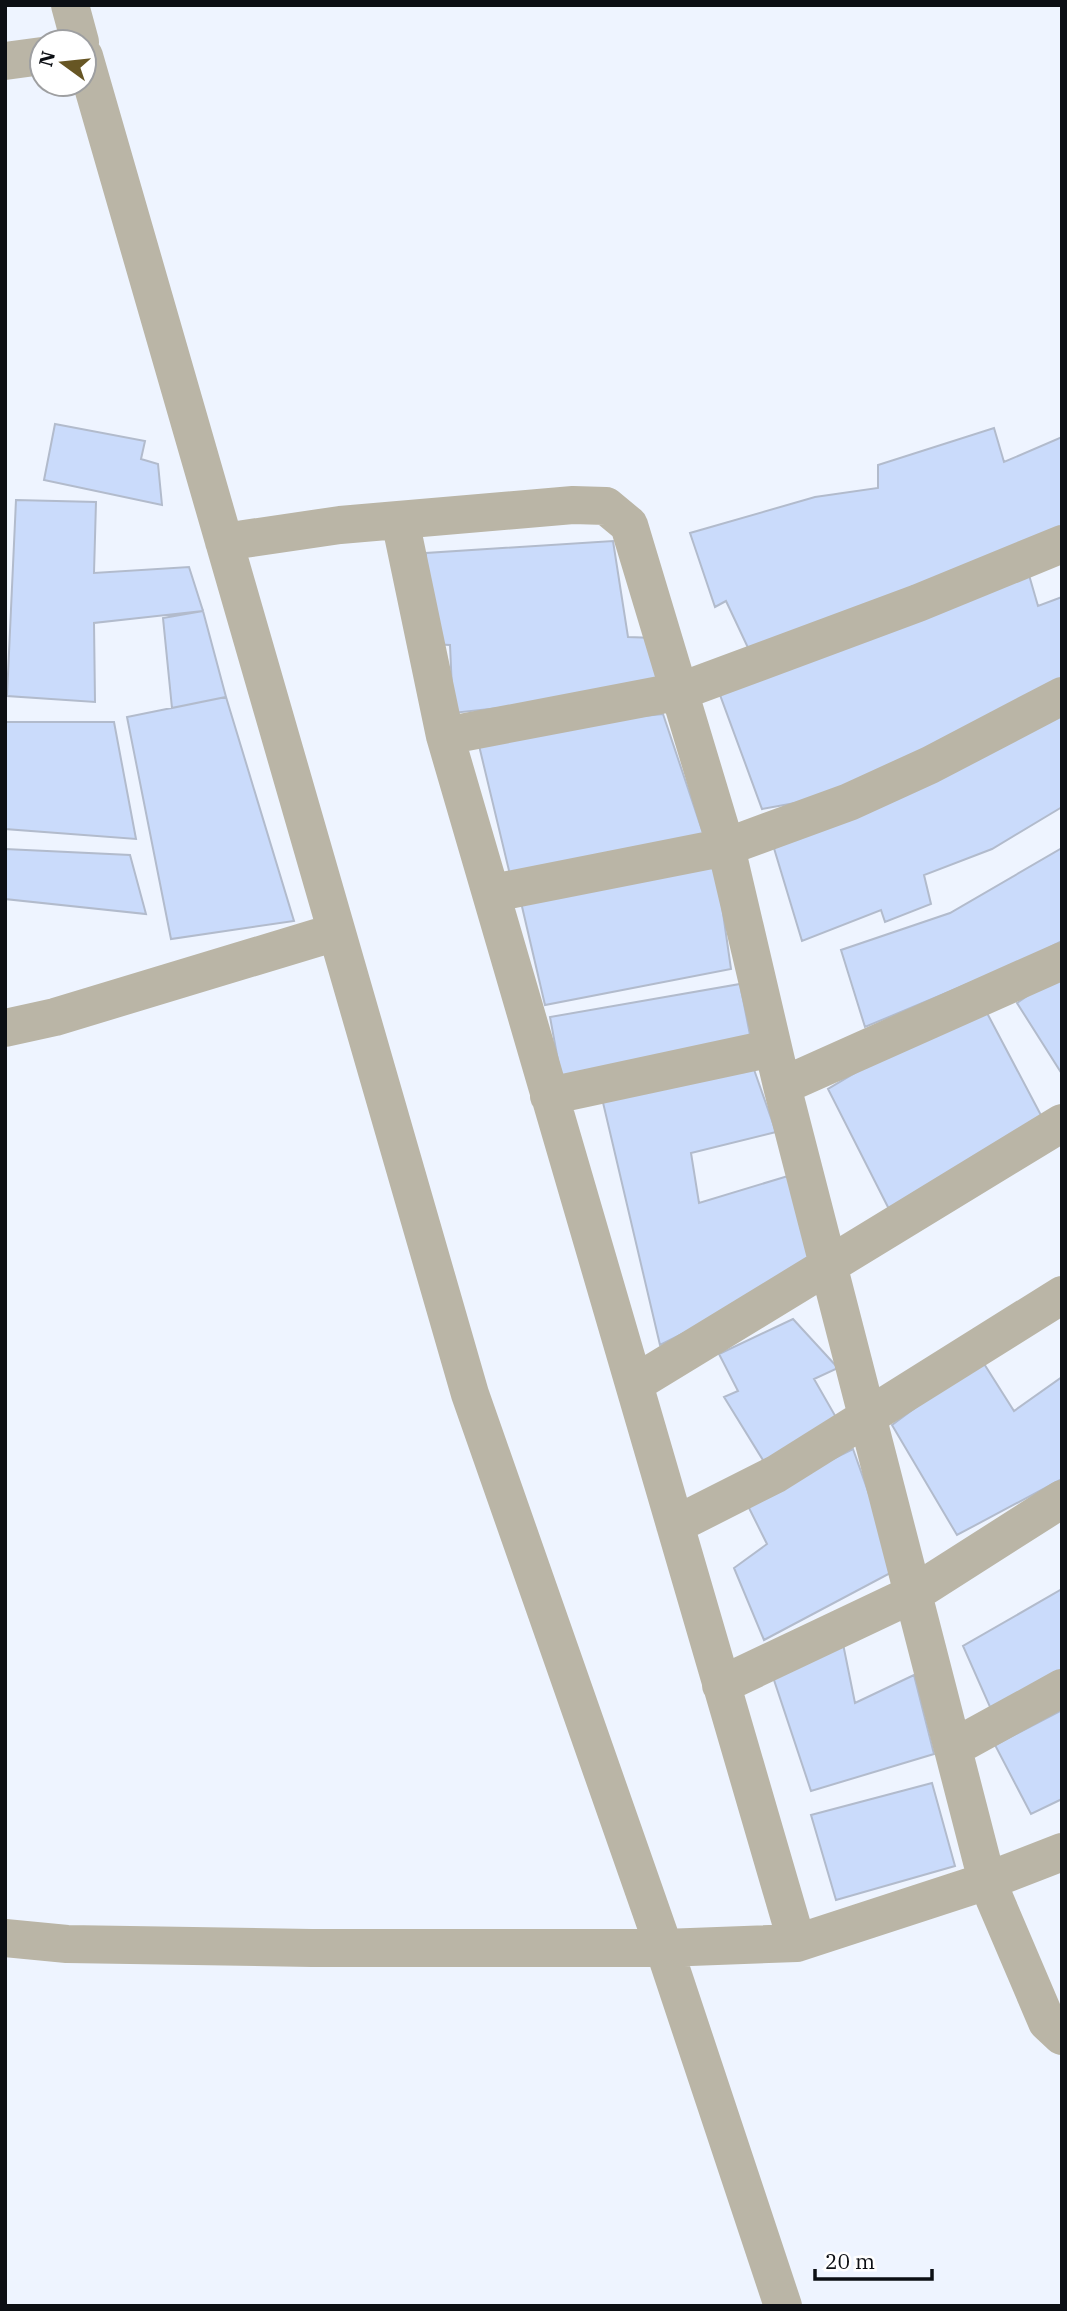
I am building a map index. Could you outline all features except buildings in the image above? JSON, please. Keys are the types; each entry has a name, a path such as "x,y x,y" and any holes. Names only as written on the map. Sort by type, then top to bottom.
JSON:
{"street":[{"path":"70,5 76,28"},
{"path":"5,61 28,58"},
{"path":"96,98 470,1394 664,1948 783,2306"},
{"path":"224,542 400,520 596,504 613,509 629,525 638,546 726,847 782,1086 987,1881 1047,2022 1062,2036"},
{"path":"400,520 446,736 797,1942"},
{"path":"446,736 681,691 918,603 1062,544"},
{"path":"493,893 726,847 849,802 930,765 1062,696"},
{"path":"5,1028 55,1017 336,932"},
{"path":"782,1086 1062,961"},
{"path":"549,1096 773,1048"},
{"path":"634,1384 1062,1123"},
{"path":"675,1525 776,1474 1062,1295"},
{"path":"721,1685 913,1594 1062,1499"},
{"path":"953,1748 1062,1688"},
{"path":"5,1938 67,1944 312,1948 664,1948 797,1942 987,1881 1062,1852"}]}
